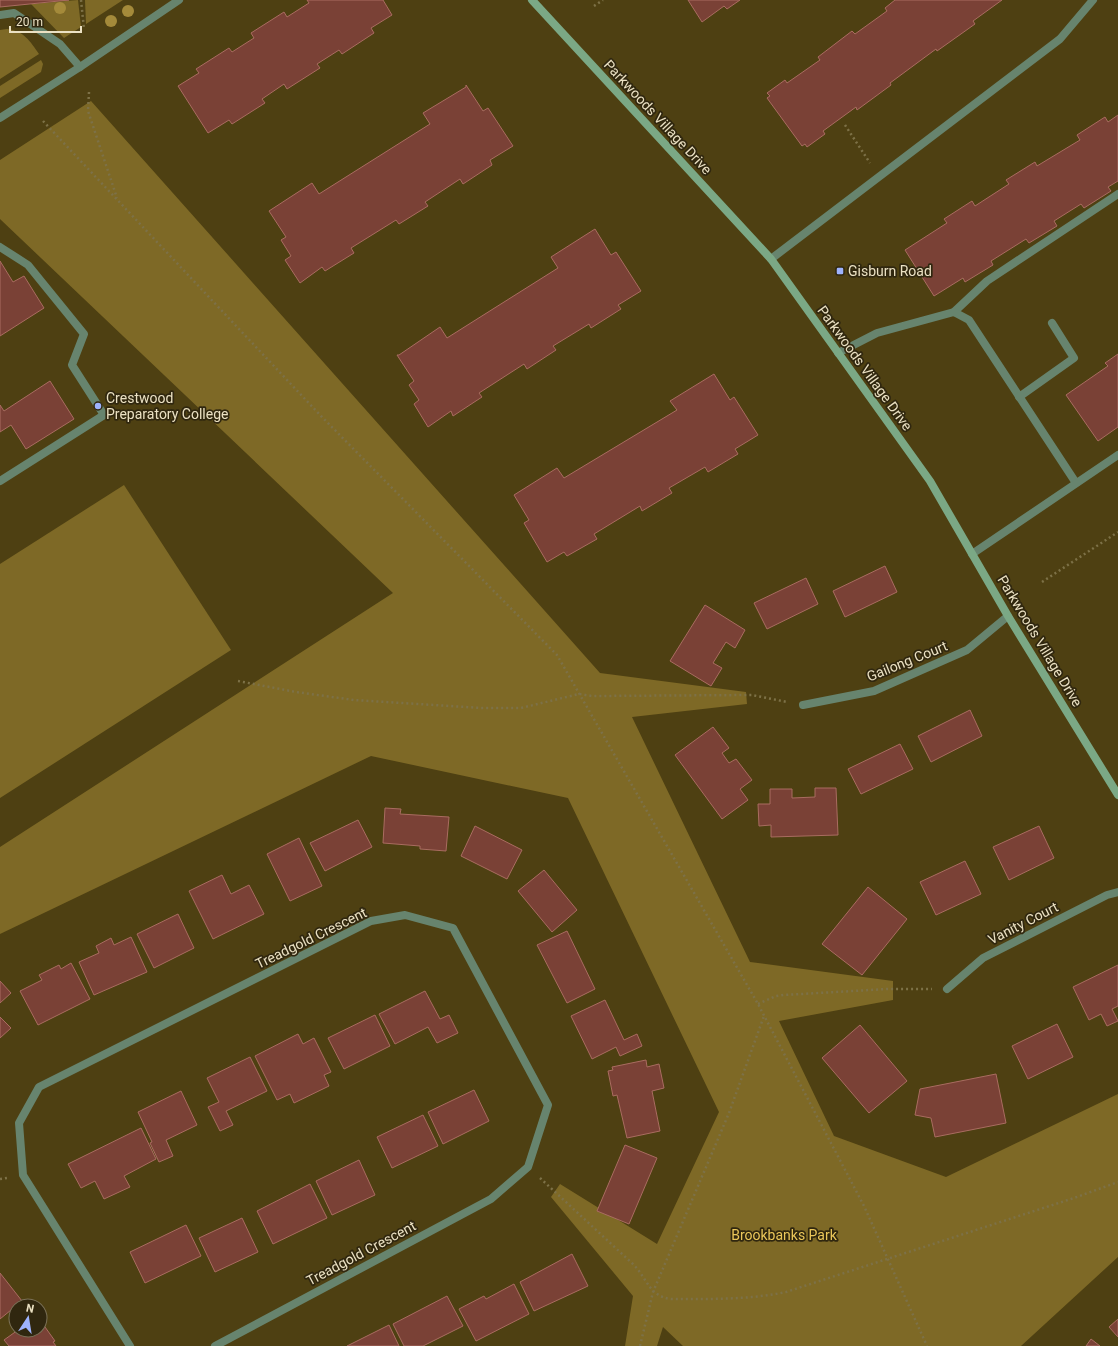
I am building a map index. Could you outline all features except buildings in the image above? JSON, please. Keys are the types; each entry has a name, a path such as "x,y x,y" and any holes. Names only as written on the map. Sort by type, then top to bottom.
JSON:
{"main road":[{"name":"Parkwoods Village Drive","path":"532,0 771,259 930,481 1008,616 1118,795"}],"street":[{"path":"0,118 80,67 179,0"},
{"path":"771,259 1060,39 1093,0"},
{"path":"0,16 14,13 36,27 60,44 80,67"},
{"path":"838,353 878,334 954,312 987,281 1118,194"},
{"path":"0,247 28,265 84,334 72,365 104,415 0,480"},
{"path":"954,312 969,320 1076,484"},
{"path":"1019,397 1074,358 1052,324"},
{"path":"972,554 1118,454"},
{"name":"Gailong Court","path":"803,705 874,691 967,650 1008,616"},
{"name":"Vanity Court","path":"947,989 984,958 1107,896 1118,892"},
{"name":"Treadgold Crescent","path":"130,1346 23,1174 19,1123 39,1087 371,921 405,915 453,928 548,1105 528,1167 491,1199 215,1346"}],"path":[{"path":"80,0 84,29"},
{"path":"594,6 603,0"},
{"path":"89,92 88,111 118,200"},
{"path":"43,121 327,421 419,516 549,646 563,664 758,1004 864,1206 927,1346"},
{"path":"845,125 880,177"},
{"path":"1042,582 1118,532"},
{"path":"238,681 296,692 354,700 482,708 521,708 579,694 592,696 752,695 803,705"},
{"path":"758,1004 776,996 784,995 887,989 947,989"},
{"path":"640,1346 653,1292 728,1113 764,1016"},
{"path":"528,1167 634,1265 646,1279 653,1292 662,1298 671,1299 731,1299 764,1297 786,1292 888,1257 1059,1203 1118,1182"}],"green space":[{"path":"78,0 81,27 64,38 31,4"},
{"path":"85,0 123,0 86,24"},
{"path":"7,29 18,32 26,37 39,54 0,79 0,30"},
{"path":"41,60 43,64 41,72 0,98 0,86"},
{"name":"Brookbanks Park","path":"91,101 600,673 746,692 747,704 632,717 750,962 893,981 893,1000 779,1021 834,1136 946,1177 1118,1094 1118,1257 1021,1346 683,1346 663,1327 657,1346 625,1346 633,1296 551,1197 560,1184 657,1244 719,1112 568,798 371,756 0,934 0,847 393,593 0,219 0,160"},
{"path":"124,485 231,650 0,798 0,564"}],"place":[{"name":"Gisburn Road","path":"840,271"},
{"name":"Crestwood Preparatory College","path":"98,406"}]}
